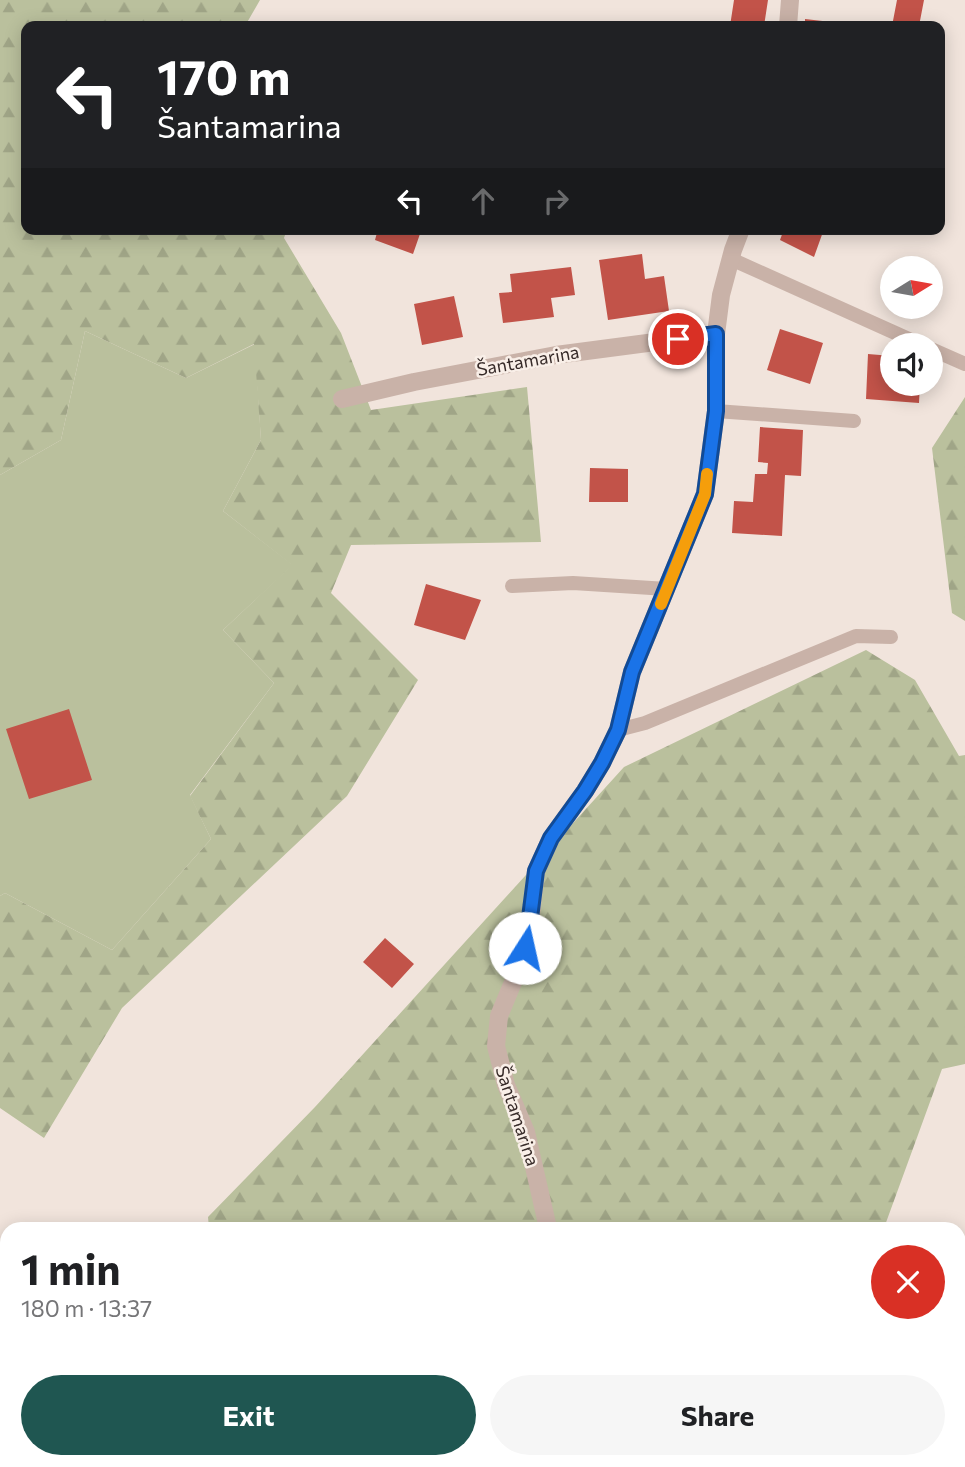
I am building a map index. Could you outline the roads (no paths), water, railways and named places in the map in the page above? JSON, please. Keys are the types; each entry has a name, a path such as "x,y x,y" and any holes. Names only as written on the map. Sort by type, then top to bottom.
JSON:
{"street":[{"path":"788,21 790,0"},
{"name":"Šantamarina","path":"547,1222 526,1132 506,1084 496,1046 499,1016 521,963 536,871 551,838 585,791 618,730 632,672 705,494 716,411 716,334 721,295 739,235"},
{"name":"Šantamarina","path":"342,399 414,382 556,355 716,334"}],"lane":[{"path":"731,259 895,333"},
{"path":"943,354 965,364"},
{"path":"716,411 854,421"},
{"path":"512,586 573,583 667,589"},
{"path":"618,730 645,723 856,636 891,637"}]}
